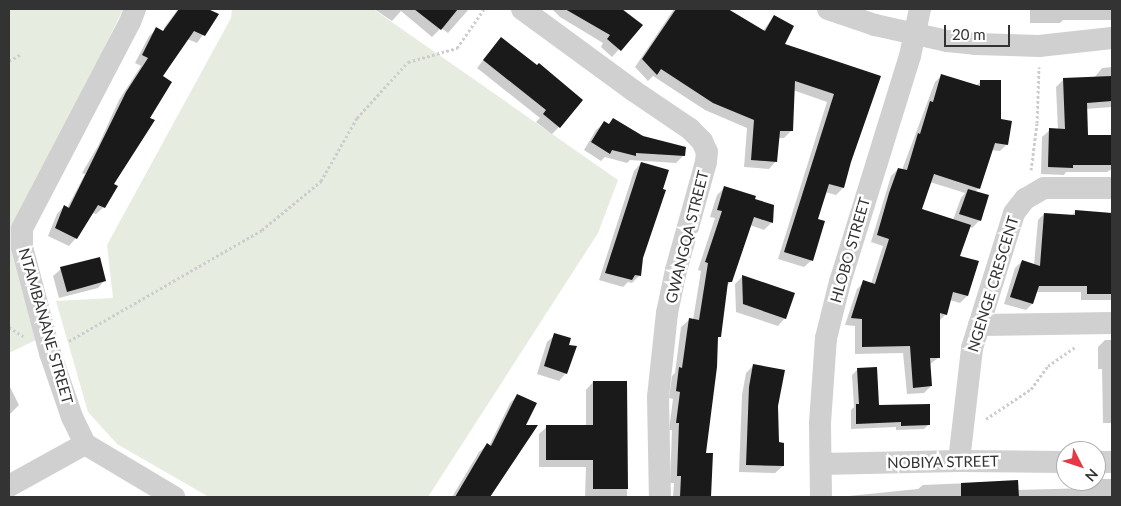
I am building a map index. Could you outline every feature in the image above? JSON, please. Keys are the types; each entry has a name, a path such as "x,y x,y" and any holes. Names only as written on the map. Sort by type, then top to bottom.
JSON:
{"street":[{"name":"NTAMBANANE STREET","path":"85,444 72,417 50,353 24,259 22,229 126,31 135,9"},
{"name":"GWANGQA STREET","path":"522,9 634,91 690,128 702,141 707,152 706,162 676,270 667,313 658,398 660,497"},
{"path":"828,9 875,25 947,41 1015,46 1071,44 1112,38"},
{"name":"HLOBO STREET","path":"821,497 820,423 826,338 840,282 915,34 920,9"},
{"path":"1044,188 1112,188"},
{"name":"NGENGE CRESCENT","path":"959,461 970,359 979,325 1014,213 1025,199 1044,188"},
{"path":"979,325 1102,323"},
{"path":"9,486 85,444 174,497"},
{"name":"NOBIYA STREET","path":"821,464 959,461 1056,462"}],"path":[{"path":"50,353 262,230 321,181 357,118 408,62 457,48 484,9"},
{"path":"9,62 21,54"},
{"path":"1039,61 1037,123 1031,171 1044,188"},
{"path":"961,431 978,425 1031,389 1048,366 1087,339 1091,332 1102,323"}],"shaded area":[{"path":"9,9 123,9 13,239 40,338 9,353"},
{"path":"232,9 373,9 618,180 598,233 428,497 209,497 117,444 88,412 56,301 113,298 107,245 231,18"}],"building":[{"path":"179,9 208,9 219,14 205,36 194,31 163,76 172,82 150,118 155,120 114,184 118,186 105,208 98,205 77,239 55,228 64,205 69,208 126,92 148,58 142,55 156,27 163,31"},
{"path":"414,9 458,9 441,30"},
{"path":"565,9 622,9 643,25 621,51 607,39 610,35"},
{"path":"676,9 728,9 765,31 774,15 794,26 785,44 881,76 851,162 844,188 829,184 818,219 825,221 813,261 784,252 834,94 795,81 793,131 780,131 777,162 751,160 754,120 713,103 661,69 657,75 642,59"},
{"path":"501,37 537,65 539,63 583,100 560,128 543,114 546,110 483,60"},
{"path":"941,74 980,86 980,80 1001,80 1001,119 1012,121 1008,145 995,143 980,189 934,174 922,209 971,225 960,256 979,261 968,296 953,292 947,315 940,313 940,358 930,358 932,386 913,388 910,346 862,347 862,319 851,318 863,280 875,284 889,239 877,235 889,193 898,168 907,170 918,133 920,134 930,101 933,102"},
{"path":"1112,76 1112,101 1087,103 1088,135 1112,135 1112,165 1073,165 1073,168 1048,167 1049,128 1065,129 1063,78"},
{"path":"613,118 643,136 686,147 685,156 636,153 636,156 612,150 610,154 591,142 604,121 609,124"},
{"path":"641,162 669,170 663,189 666,190 643,258 641,276 635,275 632,280 605,273"},
{"path":"724,186 756,196 755,199 774,205 773,223 754,217 732,282 728,282 721,337 718,337 717,367 706,453 713,453 711,497 680,497 681,476 677,476 679,423 676,423 680,392 676,391 679,367 682,368 689,318 699,320 708,263 705,262 722,211 717,210"},
{"path":"968,189 989,195 981,221 959,214"},
{"path":"1075,210 1112,213 1112,294 1087,294 1087,286 1039,286 1033,304 1010,297 1022,260 1040,266 1044,213 1075,215"},
{"path":"100,257 106,281 67,292 60,267"},
{"path":"742,275 795,293 786,319 743,304"},
{"path":"554,333 571,338 569,345 577,346 567,374 544,366"},
{"path":"753,364 785,370 778,406 779,442 784,443 784,466 746,465 749,387"},
{"path":"877,367 879,405 930,404 930,425 901,426 901,422 856,424 856,404 859,404 857,368"},
{"path":"593,381 627,381 628,489 593,489 593,460 546,460 546,425 593,425"},
{"path":"517,394 537,403 526,425 538,425 490,497 455,497 487,443 491,446"},
{"path":"1018,480 1019,497 961,497 961,483"}]}
